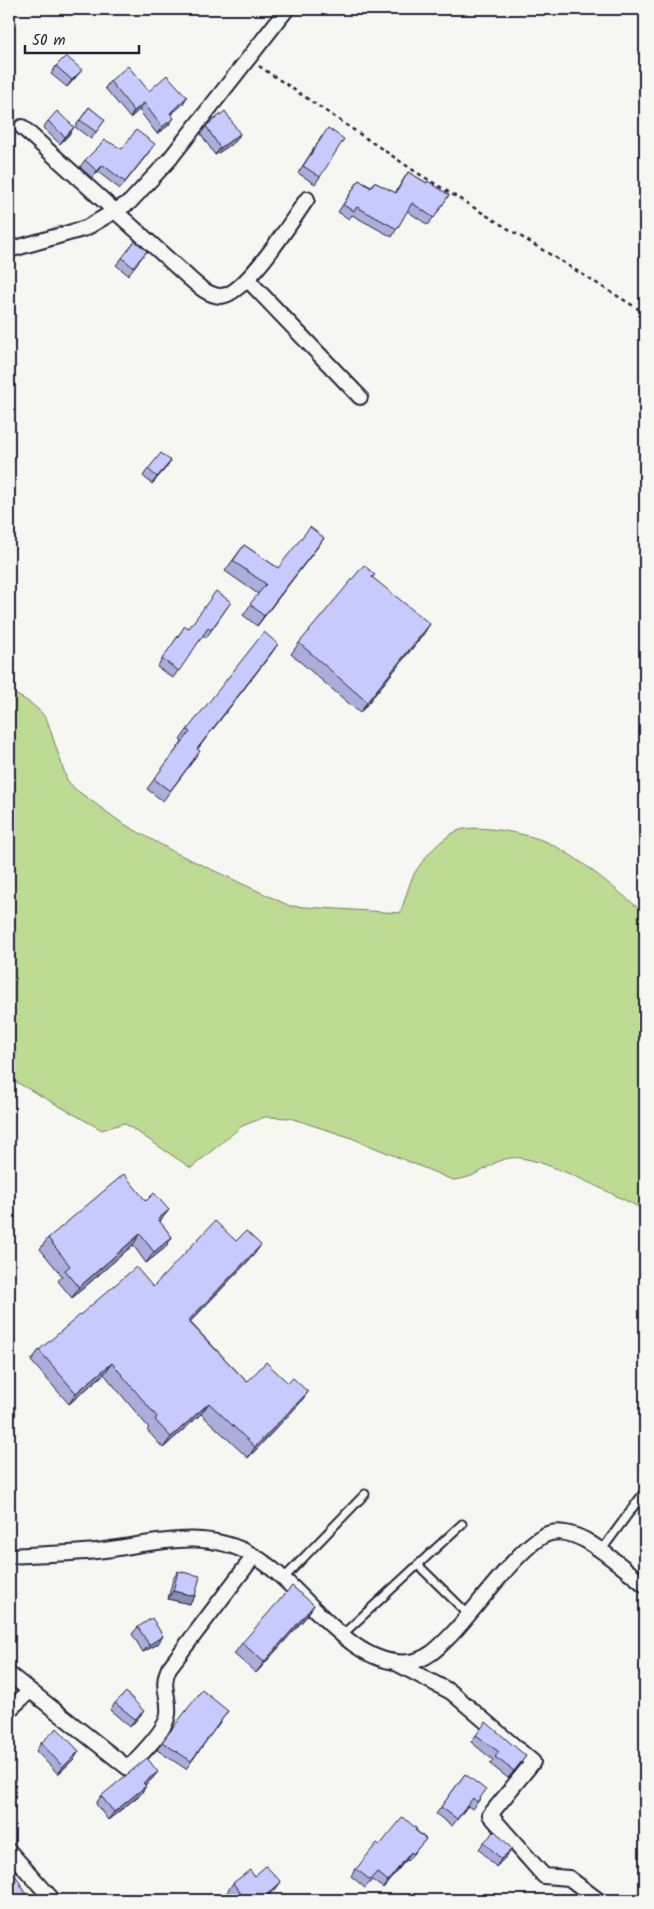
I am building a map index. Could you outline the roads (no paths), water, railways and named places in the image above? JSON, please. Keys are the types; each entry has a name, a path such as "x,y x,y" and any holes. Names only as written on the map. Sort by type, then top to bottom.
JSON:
{"street":[{"path":"9,250 86,228 130,202 148,185 287,9"},
{"path":"22,127 114,213 207,292 222,296 230,294 248,279 307,199"},
{"path":"248,279 360,397"},
{"path":"392,1661 410,1662 426,1658 469,1616 523,1552 546,1534 558,1532 584,1539 645,1585"},
{"path":"9,1556 73,1554 180,1539 216,1540 254,1556 284,1578 341,1635 367,1652 392,1661 451,1692 533,1762 490,1815 544,1876 569,1878 598,1900"},
{"path":"9,1674 128,1768 167,1720 168,1708 164,1686 169,1668 254,1556"},
{"path":"9,1710 30,1691"},
{"path":"9,1852 53,1900"}],"lane":[{"path":"601,1551 645,1491"},
{"path":"284,1578 366,1494"},
{"path":"341,1635 462,1524"},
{"path":"418,1565 469,1616"}]}
